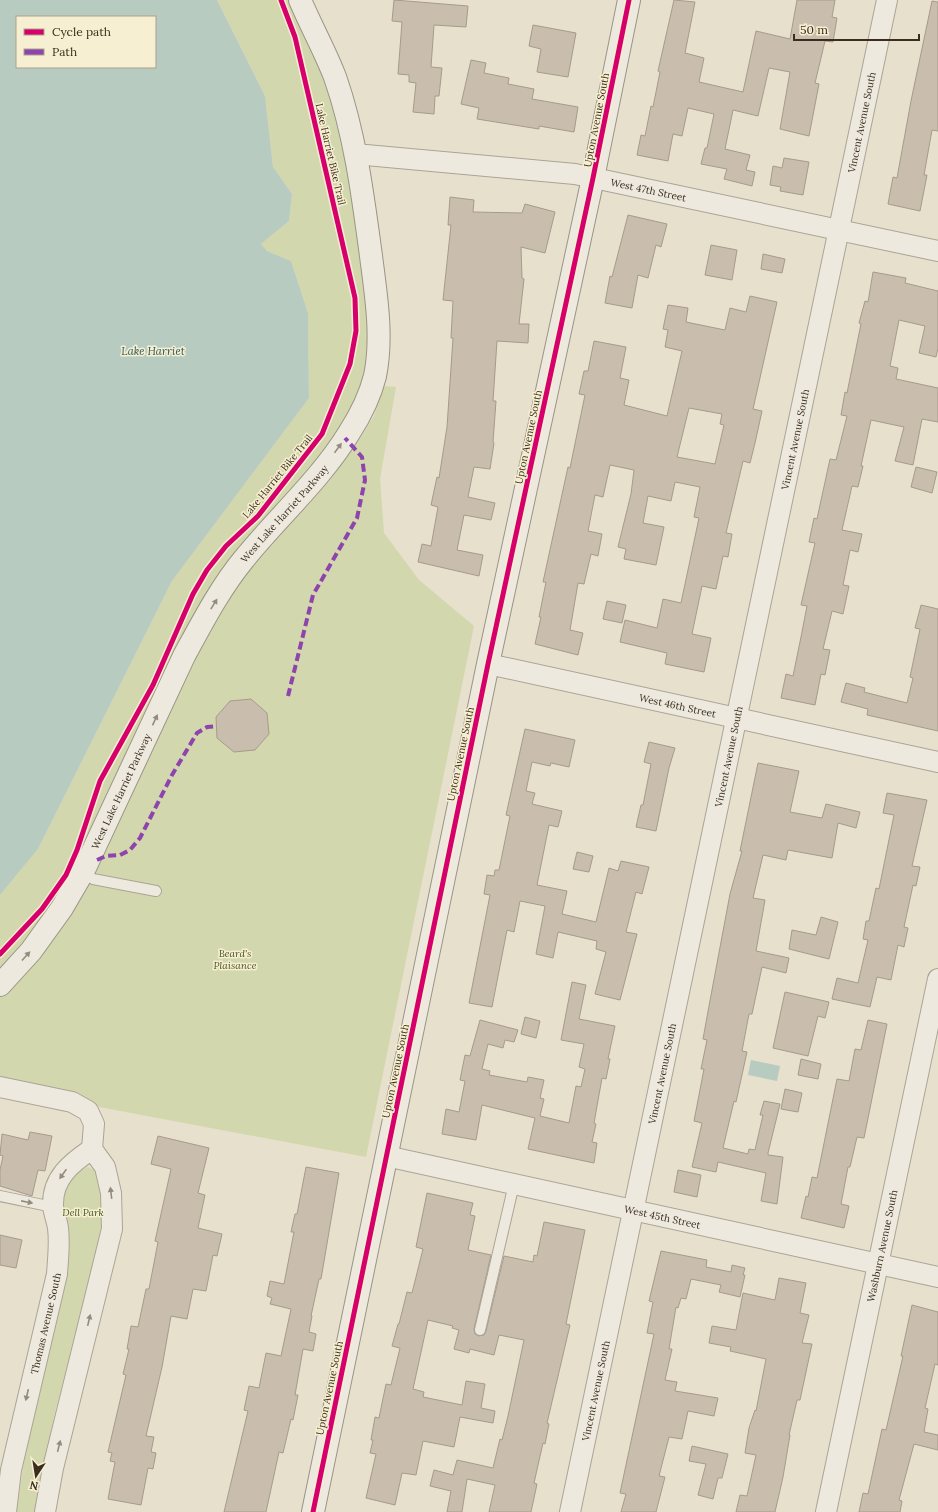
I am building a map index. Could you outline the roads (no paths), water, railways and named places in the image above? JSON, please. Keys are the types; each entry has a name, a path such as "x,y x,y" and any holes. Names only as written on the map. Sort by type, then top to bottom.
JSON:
{"street":[{"name":"West Lake Harriet Parkway","path":"0,985 31,950 62,908 83,872 184,656 203,621 242,562 320,473 348,434 363,408 374,377 379,344 373,271 356,154 335,77 300,0"},
{"name":"Upton Avenue South","path":"313,1512 488,664 593,178 629,0"},
{"name":"Vincent Avenue South","path":"570,1512 887,0"},
{"name":"West 47th Street","path":"356,154 575,174 938,252"},
{"name":"West 46th Street","path":"488,664 938,762"},
{"name":"Washburn Avenue South","path":"826,1512 938,979"},
{"path":"0,1086 72,1102 88,1111 94,1124 92,1149 105,1167 112,1193 112,1228 54,1468 45,1512"},
{"name":"Thomas Avenue South","path":"6,1512 10,1470 57,1274 59,1251 58,1227 53,1207 56,1187 63,1172 78,1158 92,1149"},
{"name":"West 45th Street","path":"386,1156 938,1277"}],"lane":[{"path":"83,872 93,878 156,891"},
{"path":"480,1330 514,1184"},
{"path":"0,1196 53,1207"}],"water":[{"name":"Lake Harriet","path":"0,0 217,0 265,96 273,167 292,194 289,221 261,244 267,251 291,261 308,313 309,398 172,581 38,849 0,895"},
{"path":"751,1060 780,1066 777,1081 748,1075"}],"park label":[{"name":"Beard's Plaisance","path":"235,958"},
{"name":"Dell Park","path":"83,1212"}]}
